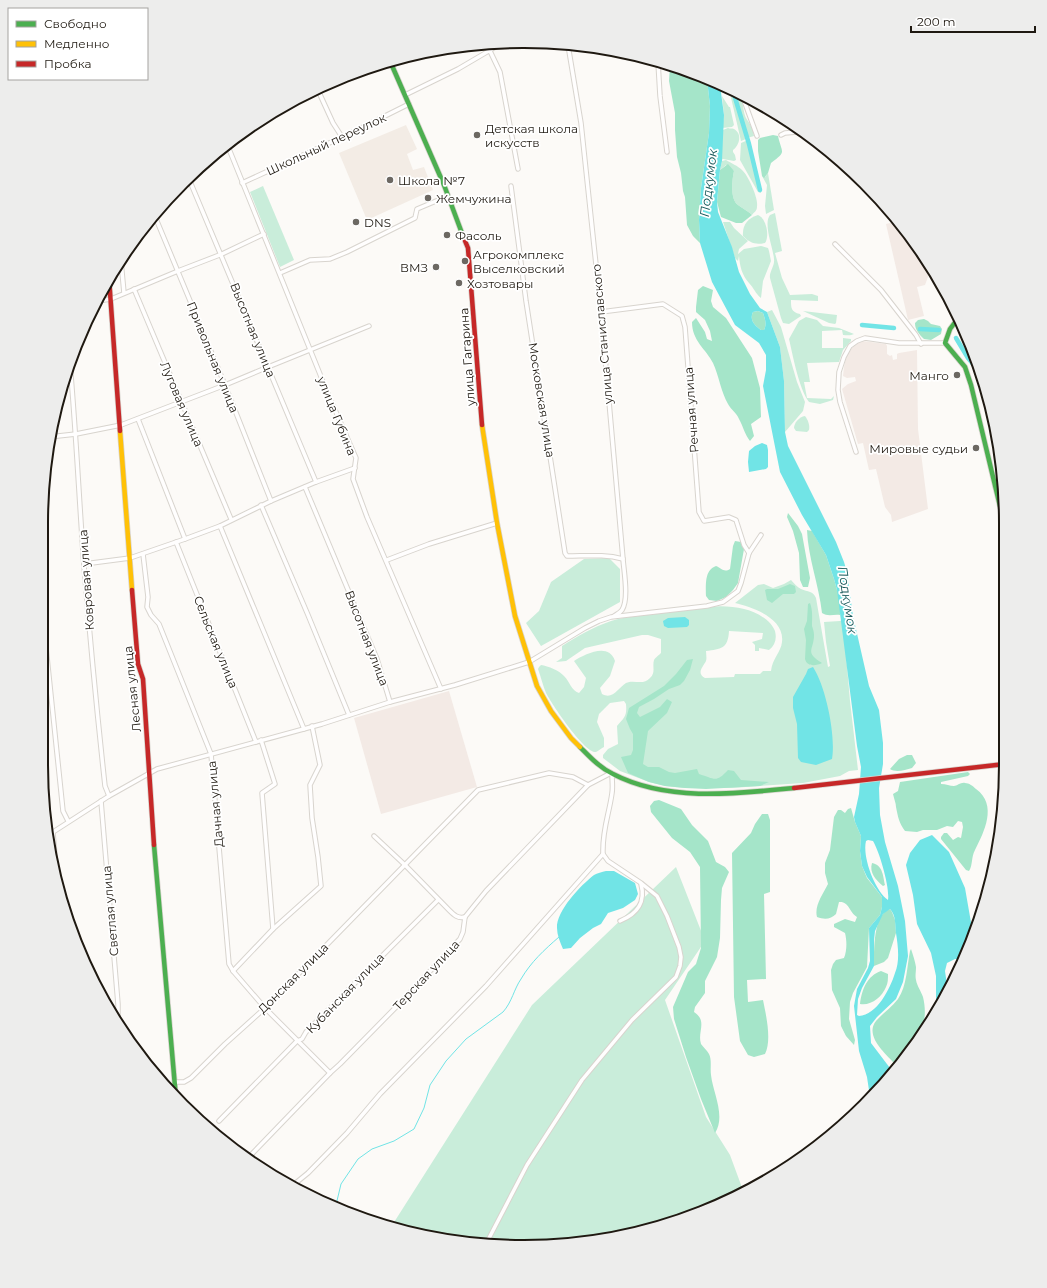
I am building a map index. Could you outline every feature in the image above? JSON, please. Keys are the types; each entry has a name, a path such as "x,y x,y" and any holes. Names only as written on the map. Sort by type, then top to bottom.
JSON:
{"street":[{"path":"405,95 458,69 493,49"},
{"name":"улица Станиславского","path":"569,50 581,123 601,312 623,559 624,604 622,611 611,617"},
{"path":"490,51 500,72 518,169"},
{"name":"улица Гагарина","path":"392,66 448,196 468,248 483,436 497,523 515,616 537,686 551,711 571,738 592,760 611,774 636,784 667,791 708,794 774,790 999,764"},
{"path":"658,68 660,96 667,152"},
{"path":"320,94 333,124 342,137"},
{"path":"745,103 757,136"},
{"name":"Школьный переулок","path":"242,183 409,104"},
{"path":"781,134 785,132 794,132"},
{"name":"улица Губина","path":"229,150 356,458 353,479 367,517 387,560 441,689"},
{"name":"Высотная улица","path":"191,183 316,482"},
{"name":"Московская улица","path":"510,186 526,301 565,553 567,556 595,555 623,559"},
{"path":"280,273 310,260 330,259 347,252 415,218 417,209 448,196"},
{"name":"Привольная улица","path":"157,221 271,501"},
{"path":"104,300 124,294 178,270 222,254 264,234"},
{"path":"835,244 881,290 916,335 921,344"},
{"path":"122,270 124,294"},
{"name":"Лесная улица","path":"110,289 138,664 143,679 149,773 175,1088"},
{"name":"Луговая улица","path":"134,289 231,519"},
{"name":"Речная улица","path":"601,312 663,304 682,316 685,327 699,512 704,520 730,517 736,520 742,540 749,553"},
{"path":"945,343 950,329 954,323"},
{"path":"56,436 76,434 121,425 181,403 369,326"},
{"path":"856,452 846,416 840,402 838,390 839,372 844,357 850,346 856,340 864,338 899,343 945,343"},
{"path":"945,343 962,363 969,378 998,499"},
{"name":"Ковровая улица","path":"71,377 91,660 104,786 109,796"},
{"path":"138,419 184,540"},
{"path":"84,564 130,558 184,540 220,526 231,519 261,505 316,482 355,468"},
{"name":"Высотная улица","path":"305,487 377,659 390,702"},
{"path":"261,505 349,715"},
{"path":"387,560 430,544 497,523"},
{"path":"220,526 304,729"},
{"path":"53,832 109,796 157,769 304,729 390,702 441,689 529,662 585,628 611,617 707,606 723,602 738,591 749,553 761,535"},
{"name":"Сельская улица","path":"176,542 256,742"},
{"name":"Дачная улица","path":"144,554 148,596 147,607 151,615 159,624 210,754 229,964 233,972"},
{"path":"48,667 63,811 68,821"},
{"path":"312,726 320,765 310,785 312,818 321,886 273,929 233,972 264,1008 330,1073"},
{"path":"261,740 275,784 262,794 273,929"},
{"path":"405,865 478,790 549,773 573,777 588,785"},
{"path":"489,1239 530,1161 582,1080 632,1020 676,977 680,966 681,957 679,947 667,916 657,896 608,861 603,854 602,841 604,825 612,792 611,774"},
{"name":"Терская улица","path":"251,1155 330,1073 402,1002 460,939 465,916 486,891 588,785 611,774"},
{"name":"Светлая улица","path":"101,801 118,1012"},
{"path":"374,836 456,916 460,918 465,916"},
{"path":"297,1182 308,1173 347,1133 380,1094 491,981 603,854"},
{"name":"Донская улица","path":"175,1082 184,1082 191,1078 264,1008 405,865"},
{"path":"620,921 630,917 638,909 643,892 641,884"},
{"name":"Кубанская улица","path":"219,1120 297,1041 302,1039 306,1032 438,900"}],"shaded area":[{"name":"Школа №7","path":"406,125 417,149 407,154 413,170 424,167 433,190 367,220 339,153"},
{"path":"892,223 901,234 929,275 925,285 917,287 924,316 908,320 886,224"},
{"path":"863,341 886,344 887,354 890,356 892,355 893,360 897,359 897,354 899,353 917,350 918,429 928,509 892,522 891,515 885,507 876,469 869,470 863,443 858,444 842,389 848,384 856,381 855,377 847,378 843,376 844,367 846,357 852,348"},
{"path":"449,691 477,787 381,814 354,718"}],"green space":[{"path":"670,71 708,85 710,106 709,133 701,188 699,220 700,243 693,236 687,225 685,197 677,157 675,113 669,81"},
{"path":"730,95 735,97 746,139 741,141"},
{"path":"722,96 730,107 734,125 732,127 722,128 724,115"},
{"path":"738,99 742,102 745,116 752,128 754,136 747,138"},
{"path":"728,128 737,131 739,137 738,143 733,150 736,160 734,161 721,160 723,130"},
{"path":"773,135 778,136 782,152 771,163 768,173 764,178 762,176 758,151 758,140 760,138"},
{"path":"748,140 761,193 758,192 740,160 741,143"},
{"path":"726,160 742,170 750,182 755,193 757,203 756,210 752,215 735,202 732,184 734,171 726,165 720,170 722,161"},
{"path":"728,164 734,171 732,189 735,202 752,215 742,223 736,223 721,217 717,202 720,170"},
{"path":"768,173 774,210 766,214 765,206 767,185 762,176 765,177"},
{"path":"263,186 294,260 280,267 250,192"},
{"path":"775,213 782,251 775,253 782,278 790,295 812,294 818,296 818,301 791,300 792,309 801,316 789,324 783,323 770,278 774,259 768,230 768,219 770,215"},
{"path":"758,215 765,223 767,236 765,243 758,244 753,243 743,236 743,232 746,222"},
{"path":"723,222 730,222 734,228 748,241 739,249 738,254 744,249 761,246 768,248 771,261 763,281 761,298 743,274 739,256 738,261 735,258"},
{"path":"703,286 713,290 711,301 713,307 726,318 752,358 760,388 761,417 751,424 754,436 750,441 738,417 729,406 713,363 694,334 692,322 696,318 705,332 707,339 712,341 710,331 705,320 696,312 698,290"},
{"path":"772,310 781,327 797,382 805,402 803,411 785,432 784,381 780,347 767,312"},
{"path":"758,311 763,313 766,324 764,330 761,330 755,325 752,320 753,312"},
{"path":"803,311 837,315 836,323 829,323"},
{"path":"806,317 817,320 823,326 839,328 854,334 843,335 842,330 822,331 822,348 843,348 843,338 851,339 851,341 843,350 839,362 807,363 810,382 804,382 807,398 831,399 834,396 833,400 820,404 809,402 805,396 797,372 789,339 799,321"},
{"path":"924,319 931,324 940,326 942,329 941,334 931,340 924,339 919,334 915,323 918,320"},
{"path":"805,416 809,430 807,432 796,431 794,426 796,422"},
{"path":"788,513 802,534 810,578 808,587 803,587 800,580 799,553 793,531 787,517"},
{"path":"807,530 812,531 826,555 837,590 840,594 840,615 829,615 822,613 819,592 809,551"},
{"path":"735,541 741,542 744,549 738,583 726,597 717,601 709,600 706,596 706,579 709,571 716,566 724,570 730,569"},
{"path":"609,558 620,569 620,602 541,646 526,623 539,611 551,582 584,559"},
{"path":"791,580 800,588 812,593 816,598 828,667 830,666 824,622 843,620 858,770 849,771 840,776 803,783 731,788 685,788 665,786 649,782 620,771 603,758 603,755 608,749 618,744 617,726 626,714 626,704 624,701 610,703 599,714 597,722 604,738 604,747 596,752 584,745 577,737 561,717 546,693 538,669 541,665 560,672 572,688 579,693 584,687 586,678 574,661 584,655 596,651 608,652 612,655 615,661 610,676 600,688 602,694 609,696 615,693 626,683 644,682 653,674 654,660 661,653 661,639 648,635 642,635 585,648 566,661 556,662 562,658 562,646 586,632 604,623 623,618 713,606 734,607 753,612 770,623 775,631 776,639 773,646 769,650 759,648 759,651 755,651 755,645 752,642 762,639 763,633 729,631 727,641 723,647 716,650 706,651 706,661 701,672 702,676 705,678 734,677 735,674 760,674 763,671 771,671 782,642 782,634 778,626 766,615 750,607 735,603 758,585 764,584 773,588"},
{"path":"790,584 795,586 796,592 794,594 783,594 772,603 767,600 765,590 778,589"},
{"path":"810,603 814,632 814,640 811,650 813,656 822,663 817,665 810,665 805,659 806,640 804,629 807,621 808,604"},
{"path":"693,659 690,670 680,685 669,689 639,707 637,713 640,717 660,707 667,699 672,702 667,713 648,731 643,764 648,767 659,767 675,773 697,769 699,774 715,779 721,777 728,770 734,771 741,780 769,782 760,786 706,789 685,788 665,786 649,782 628,773 621,757 631,755 633,750 633,734 626,719 629,708 664,686 687,660"},
{"path":"907,755 912,755 916,763 912,768 898,771 890,769 899,759"},
{"path":"968,772 970,774 968,776 941,782 941,784 954,786 964,783 969,784 983,795 986,803 988,811 985,827 974,853 969,871 966,870 941,839 944,833 947,833 953,840 958,837 961,838 963,827 962,822 958,821 953,827 947,826 937,830 923,830 917,832 905,831 897,814 893,794 898,791 900,782"},
{"path":"659,800 681,809 692,825 708,841 716,862 725,867 729,872 722,888 720,938 717,957 705,981 705,993 695,1007 694,1012 698,1015 701,1023 701,1044 710,1056 712,1082 719,1112 718,1126 715,1133 686,1057 674,1019 673,1007 688,972 696,964 701,948 700,867 690,852 672,838 651,812 650,806 654,801"},
{"path":"851,808 861,836 860,851 862,866 867,878 882,897 880,915 869,928 867,967 853,993 850,1002 849,1019 855,1040 854,1045 846,1036 841,1026 840,1008 832,990 831,970 836,960 844,958 846,952 845,933 834,927 834,924 845,919 855,922 857,917 845,903 842,902 839,902 836,914 830,918 825,919 817,917 816,913 820,900 828,884 825,873 825,863 830,850 834,817 838,810 845,813"},
{"path":"762,814 768,814 770,820 770,892 764,894 766,979 747,980 748,1002 763,1000 768,1027 768,1042 765,1054 754,1057 748,1055 740,1041 734,997 732,853 751,833"},
{"path":"872,863 876,864 880,868 885,885 883,886 872,873"},
{"path":"676,867 705,941 665,1000 706,1117 730,1155 742,1187 705,1204 676,1215 647,1224 586,1236 524,1240 492,1239 431,1231 394,1222 532,1005"},
{"path":"890,909 895,920 896,933 888,958 884,962 874,966 877,925 884,912"},
{"path":"911,949 915,960 916,977 923,997 925,1018 919,1029 894,1063 874,1039 873,1027 876,1021 896,1002 901,994 905,982"},
{"path":"881,971 888,974 888,982 884,991 876,1000 868,1004 860,1004 862,993 866,984 872,976"}],"water":[{"name":"Подкумок","path":"708,85 721,91 724,115 722,161 717,202 718,212 732,247 739,272 750,294 760,308 767,312 780,347 784,381 785,432 788,446 836,542 844,562 847,572 853,616 869,686 879,710 883,743 883,764 879,788 880,815 885,842 898,886 905,921 908,956 903,982 896,999 877,1017 870,1026 871,1043 890,1068 869,1091 867,1077 859,1051 854,1006 857,989 870,961 869,928 880,915 882,897 867,877 862,866 860,851 861,836 854,817 859,794 861,767 837,590 826,555 802,515 780,472 763,386 766,370 766,355 759,343 735,325 712,282 700,243 699,220 701,188 709,133 710,106","holes":["758,311 763,313 766,324 764,330 761,330 755,325 752,320 752,315 753,312","866,841 873,841 879,854 886,879 888,900 883,896 874,882 866,856 865,848","890,909 894,917 898,953 897,968 890,986 882,1000 872,1011 866,1015 859,1016 857,1015 858,999 874,966 875,931 883,914"]},
{"path":"762,443 767,445 768,467 766,469 749,472 749,451"},
{"path":"685,617 689,620 689,625 687,627 668,628 664,626 663,621 668,618"},
{"path":"813,667 818,676 826,699 833,738 832,759 816,765 801,762 798,758 797,724 793,708 793,697 808,669"},
{"path":"932,835 949,852 965,888 971,924 957,959 947,963 945,971 946,981 936,1000 936,976 931,953 917,924 913,895 906,865 910,853 920,840"},
{"path":"606,871 614,871 635,883 638,894 635,900 623,908 608,913 601,924 580,938 571,948 563,949 557,928 558,921 565,906 583,885 594,875"}],"waterway":[{"path":"735,98 749,144 760,190"},
{"path":"862,325 894,328"},
{"path":"920,329 939,330"},
{"path":"956,338 970,360"},
{"path":"337,1202 341,1184 358,1159 372,1149 394,1141 414,1129 424,1108 430,1085 446,1061 466,1039 503,1012 529,967 559,937"}],"traffic: fast":[{"path":"392,66 444,185 463,236"},
{"path":"954,323 950,329 945,343 965,367 971,385 998,499"},
{"path":"580,747 608,772 634,783 656,789 702,794 725,794 794,788"},
{"path":"154,845 175,1088"}],"traffic: slow":[{"path":"482,425 497,523 515,616 537,686 551,711 571,738 580,747"},
{"path":"120,431 132,590"}],"traffic: jam":[{"path":"463,236 468,248 482,425"},
{"path":"110,290 120,431"},
{"path":"132,590 138,664 143,679 154,845"},
{"path":"794,788 999,765"}],"place":[{"name":"Детская школа искусств","path":"477,135"},
{"name":"Школа №7","path":"390,180"},
{"name":"Жемчужина","path":"428,198"},
{"name":"DNS","path":"356,222"},
{"name":"Фасоль","path":"447,235"},
{"name":"Агрокомплекс Выселковский","path":"465,261"},
{"name":"ВМЗ","path":"436,267"},
{"name":"Хозтовары","path":"459,283"},
{"name":"Манго","path":"957,375"},
{"name":"Мировые судьи","path":"976,448"}]}
